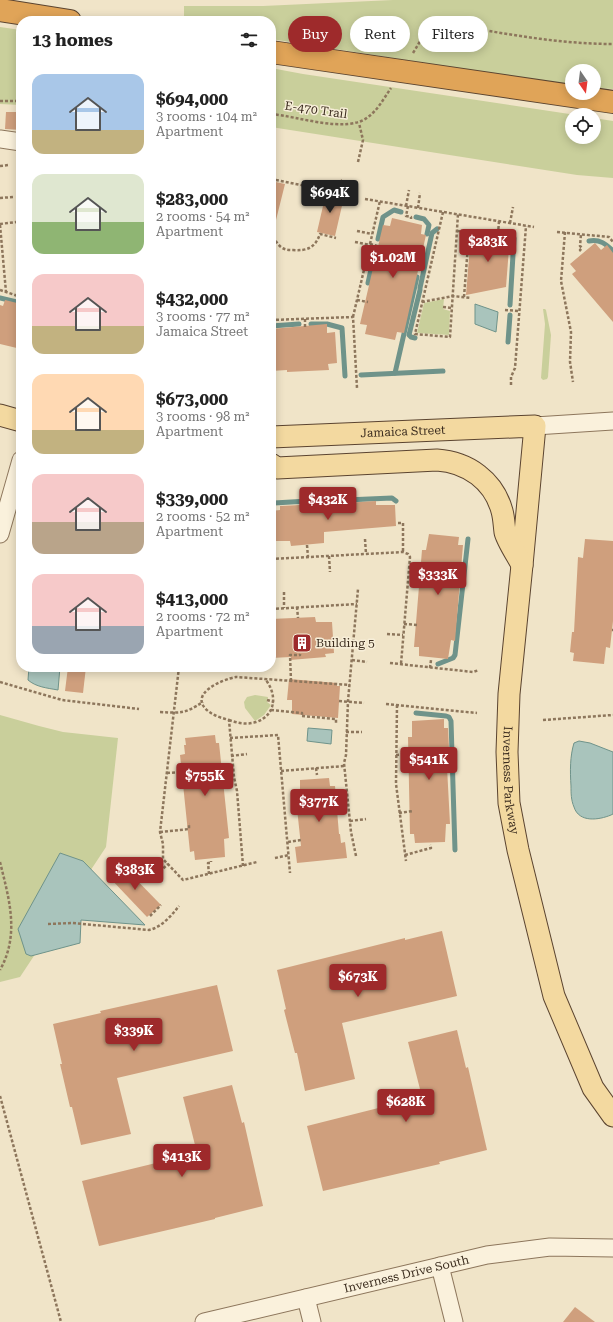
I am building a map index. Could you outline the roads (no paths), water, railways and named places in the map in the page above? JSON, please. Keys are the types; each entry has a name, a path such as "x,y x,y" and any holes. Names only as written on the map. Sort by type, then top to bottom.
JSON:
{"highway":[{"path":"0,10 38,16"},
{"path":"276,53 610,101"}],"main road":[{"path":"0,415 16,420"},
{"name":"Jamaica Street","path":"276,437 535,426"},
{"name":"Inverness Parkway","path":"535,426 508,712 507,764 511,812 518,850 554,996 593,1088 613,1116"},
{"path":"276,467 437,460 450,461 463,465 481,477 494,492 502,510 505,533 522,565"}],"street":[{"path":"0,139 16,141"},
{"path":"535,426 613,421"},
{"path":"0,534 16,478"},
{"name":"Inverness Drive South","path":"204,1322 487,1255 550,1247 613,1248"},
{"path":"440,1266 454,1322"},
{"path":"306,1298 312,1322"}],"water":[{"path":"475,304 498,312 496,332 475,324"},
{"path":"29,672 60,672 58,690 38,686 28,680"},
{"path":"308,728 332,730 331,744 307,741"},
{"path":"579,741 590,743 613,752 613,814 611,815 595,819 585,818 580,816 574,807 571,794 570,769 574,743"},
{"path":"60,853 83,861 145,925 81,920 80,943 31,956 26,954 18,929"}],"waterway":[{"path":"378,239 383,217 394,210 401,212"},
{"path":"416,217 424,219 429,225 427,234"},
{"path":"420,288 432,233 437,229"},
{"path":"510,305 514,238"},
{"path":"589,241 602,243 613,251"},
{"path":"368,283 375,251"},
{"path":"395,373 417,277"},
{"path":"415,338 409,335 420,290"},
{"path":"0,298 16,302"},
{"path":"508,342 510,315"},
{"path":"276,326 299,324"},
{"path":"311,324 327,324 342,328 345,376"},
{"path":"361,375 443,371"},
{"path":"346,500 392,498 396,501"},
{"path":"276,503 343,499"},
{"path":"438,664 453,658 455,655 468,539"},
{"path":"416,713 446,716 449,717 451,721 455,850"}],"place":[{"name":"Building 5","path":"302,643"}]}
